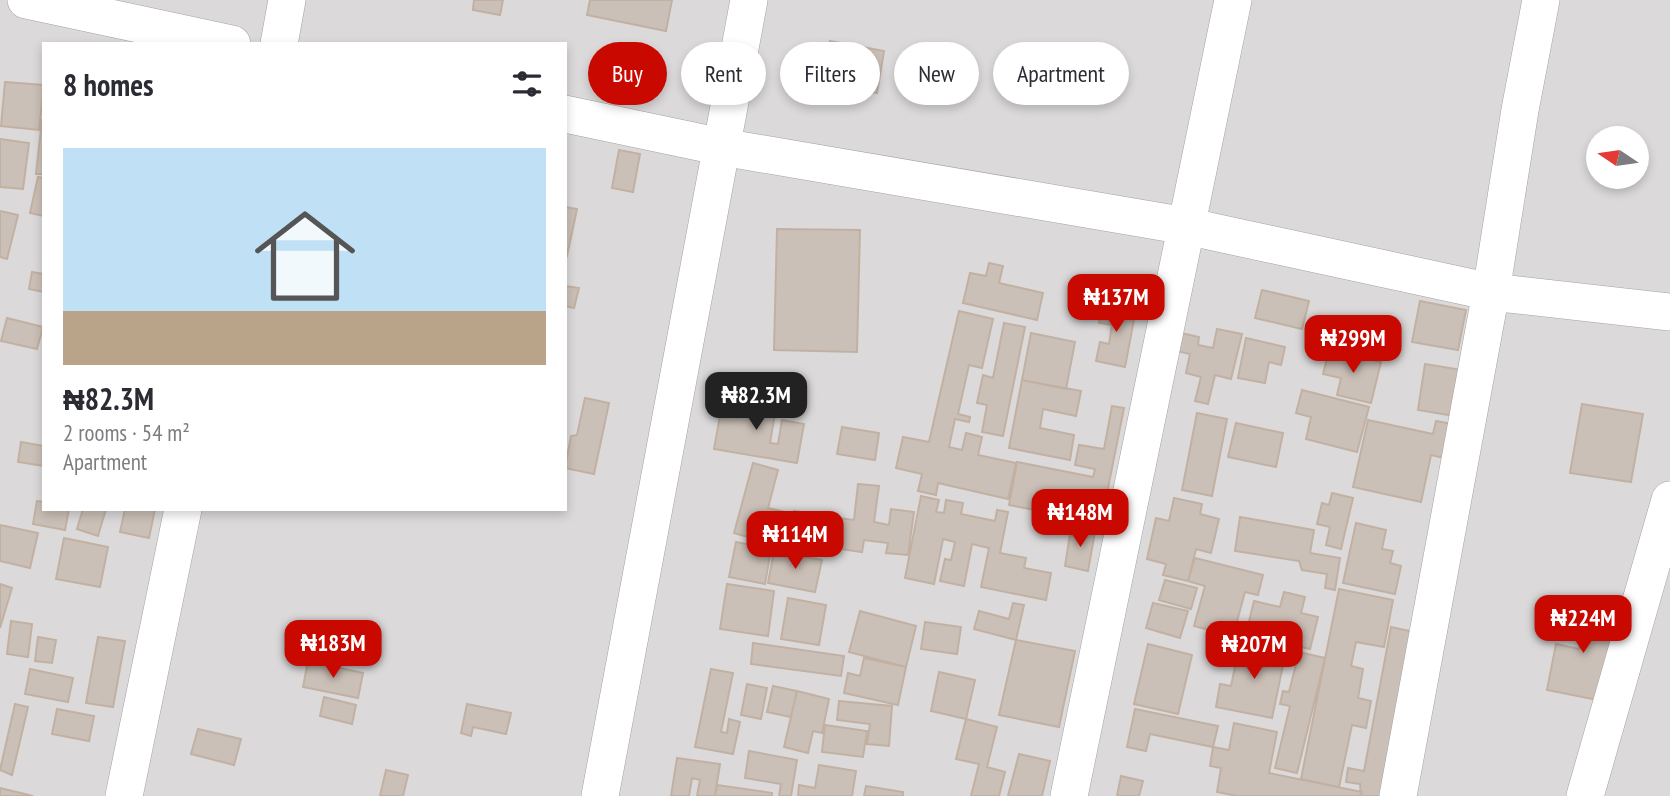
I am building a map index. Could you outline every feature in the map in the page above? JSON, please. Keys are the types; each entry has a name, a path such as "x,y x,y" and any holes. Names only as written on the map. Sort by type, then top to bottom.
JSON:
{"street":[{"path":"26,0 223,42"},
{"path":"279,42 287,0"},
{"path":"600,796 749,0"},
{"path":"1069,796 1233,0"},
{"path":"1398,796 1491,292 1520,110 1541,0"},
{"path":"567,114 722,147 1186,226 1491,292 1670,312"},
{"path":"1585,796 1670,500"},
{"path":"124,796 183,511"}],"shaded area":[{"path":"0,0 1670,0 1670,796 0,796"}],"building":[{"path":"474,0 503,0 500,15 473,10"},
{"path":"590,0 672,0 666,31 587,15"},
{"path":"880,50 884,51 880,75"},
{"path":"5,82 42,85 39,130 1,126"},
{"path":"42,120 42,174 36,174"},
{"path":"0,139 29,143 23,189 0,187"},
{"path":"619,150 640,154 633,192 612,188"},
{"path":"38,177 42,178 42,216 30,213"},
{"path":"567,207 577,209 567,256"},
{"path":"0,211 18,215 7,259 0,257"},
{"path":"777,229 860,230 857,352 774,350"},
{"path":"989,263 1003,266 999,283 1043,293 1037,320 963,303 970,273 986,276"},
{"path":"32,272 42,274 42,292 29,289"},
{"path":"567,286 579,288 574,308 567,306"},
{"path":"1262,290 1309,301 1302,329 1255,318"},
{"path":"1420,301 1466,310 1458,350 1412,342"},
{"path":"1103,302 1136,309 1125,367 1096,361 1100,342 1109,344 1112,325 1099,323"},
{"path":"959,311 993,319 982,368 969,365 958,414 970,417 969,422 955,419 949,447 962,450 966,433 982,437 978,455 1016,463 1008,499 938,483 936,495 918,491 922,474 896,468 903,437 929,442"},
{"path":"7,318 42,327 37,349 1,341"},
{"path":"1004,323 1025,327 1003,436 982,432 987,405 977,403 983,375 993,378"},
{"path":"1217,329 1242,334 1231,379 1215,375 1208,404 1195,401 1201,377 1186,373 1190,354 1177,351 1181,333 1199,337 1198,345 1213,348"},
{"path":"1031,333 1075,342 1066,389 1022,380"},
{"path":"1246,338 1285,347 1281,365 1269,362 1265,383 1238,378"},
{"path":"1329,350 1381,362 1371,403 1337,395 1341,378 1323,374"},
{"path":"1425,364 1462,370 1455,416 1418,410"},
{"path":"1022,380 1081,391 1076,416 1043,409 1040,428 1074,435 1070,460 1009,448"},
{"path":"1302,390 1369,407 1357,452 1306,439 1311,417 1296,413"},
{"path":"585,398 609,403 594,474 567,468 571,436 577,435"},
{"path":"723,399 776,408 770,443 778,444 782,420 804,424 797,463 714,449"},
{"path":"1582,404 1643,414 1631,482 1570,473"},
{"path":"1112,406 1124,408 1101,523 1009,505 1017,462 1093,477 1095,469 1075,465 1079,445 1104,449"},
{"path":"1197,413 1227,419 1212,496 1182,490"},
{"path":"1368,420 1433,434 1436,421 1452,424 1444,458 1431,455 1421,502 1353,487"},
{"path":"1236,423 1283,433 1276,467 1228,457"},
{"path":"842,427 879,433 875,460 837,454"},
{"path":"21,442 42,446 42,466 18,462"},
{"path":"753,463 778,470 768,508 785,512 779,533 768,530 765,542 734,533"},
{"path":"858,484 879,486 874,522 889,525 891,509 914,512 908,555 886,553 888,543 864,540 862,552 820,546 823,516 854,520"},
{"path":"1332,493 1353,498 1341,549 1326,545 1330,527 1317,524 1322,503 1329,505"},
{"path":"921,496 939,500 936,512 944,513 946,500 963,503 961,514 995,521 997,510 1008,512 1000,553 1026,558 1024,568 1051,573 1046,600 981,587 989,548 972,544 964,586 940,581 945,559 951,560 955,542 943,539 934,584 905,578"},
{"path":"1174,498 1202,504 1200,514 1219,519 1211,553 1196,549 1188,581 1163,575 1166,564 1147,559 1156,518 1169,521"},
{"path":"37,501 42,502 42,511 69,511 65,530 33,524"},
{"path":"82,511 105,511 98,536 77,529"},
{"path":"125,511 155,511 149,538 120,532"},
{"path":"794,511 820,515 817,540 791,536"},
{"path":"1240,517 1314,530 1310,553 1340,558 1335,590 1325,588 1327,574 1302,570 1299,561 1235,551"},
{"path":"1356,523 1386,530 1382,549 1393,551 1390,563 1401,566 1395,594 1343,583"},
{"path":"0,525 38,533 30,568 0,561"},
{"path":"1071,528 1095,532 1088,571 1065,566"},
{"path":"64,538 108,547 100,587 56,579"},
{"path":"736,542 771,549 765,584 729,577"},
{"path":"774,551 822,560 815,592 768,583"},
{"path":"1195,558 1263,575 1258,595 1245,592 1233,636 1194,626 1205,586 1188,581"},
{"path":"1165,580 1197,588 1191,609 1159,600"},
{"path":"0,584 12,588 0,628"},
{"path":"727,584 774,591 768,636 720,629"},
{"path":"1339,589 1393,600 1384,647 1356,642 1351,666 1363,669 1358,698 1371,701 1366,728 1352,725 1339,787 1301,779"},
{"path":"1284,592 1305,597 1301,613 1318,617 1310,649 1246,634 1254,601 1280,607"},
{"path":"788,598 826,605 819,645 781,639"},
{"path":"1013,603 1024,605 1016,640 974,629 979,611 1009,619"},
{"path":"1153,603 1188,611 1180,638 1146,628"},
{"path":"1571,606 1616,615 1598,700 1547,690 1556,644 1579,649 1583,630 1567,627"},
{"path":"860,611 916,626 906,667 849,652"},
{"path":"11,621 32,624 28,657 7,654"},
{"path":"925,622 961,627 957,654 921,649"},
{"path":"1391,627 1419,633 1388,796 1361,796 1360,784 1346,782 1348,768 1364,771"},
{"path":"38,637 56,640 52,663 35,661"},
{"path":"98,637 125,641 113,707 86,703"},
{"path":"1016,640 1075,651 1059,727 999,715"},
{"path":"1240,642 1286,651 1272,718 1216,707 1220,684 1231,686"},
{"path":"753,643 844,656 841,676 751,664"},
{"path":"1148,644 1192,655 1178,714 1134,704"},
{"path":"1299,652 1325,658 1297,773 1275,768 1290,706 1280,704 1283,691 1289,692"},
{"path":"864,658 906,667 898,705 844,693 848,673 860,676"},
{"path":"308,661 363,673 358,698 303,687"},
{"path":"30,669 73,678 68,702 25,694"},
{"path":"711,669 733,673 721,732 727,733 729,719 740,722 733,754 695,747"},
{"path":"939,672 975,680 966,719 931,711"},
{"path":"747,684 767,688 761,719 741,715"},
{"path":"773,686 797,691 791,717 767,712"},
{"path":"797,691 829,699 822,733 813,731 808,753 784,747"},
{"path":"324,697 356,705 352,724 320,716"},
{"path":"839,701 892,706 889,746 867,744 870,724 837,720"},
{"path":"15,704 28,707 12,775 0,770"},
{"path":"467,704 511,713 506,734 473,727 471,736 461,733"},
{"path":"57,709 94,716 89,741 52,734"},
{"path":"1135,709 1218,726 1213,747 1150,734 1146,751 1127,747"},
{"path":"966,719 997,727 987,767 1005,772 999,796 971,796 979,764 956,759"},
{"path":"1234,723 1277,732 1269,773 1362,792 1361,796 1237,796 1217,792 1221,768 1210,766 1213,747 1229,750"},
{"path":"825,725 867,731 863,757 822,752"},
{"path":"198,729 241,739 234,765 191,754"},
{"path":"749,751 797,760 791,796 779,796 781,784 745,778"},
{"path":"1019,754 1050,761 1042,796 1008,796"},
{"path":"677,758 720,764 715,796 697,796 700,780 692,778 689,796 671,796"},
{"path":"819,765 856,771 852,796 798,796 799,785 815,788"},
{"path":"386,770 408,775 403,796 380,796"},
{"path":"1121,776 1143,781 1139,796 1117,796"},
{"path":"717,785 772,793 772,796 715,796"},
{"path":"866,786 903,792 903,796 864,796"},
{"path":"0,788 33,796 0,796"}]}
